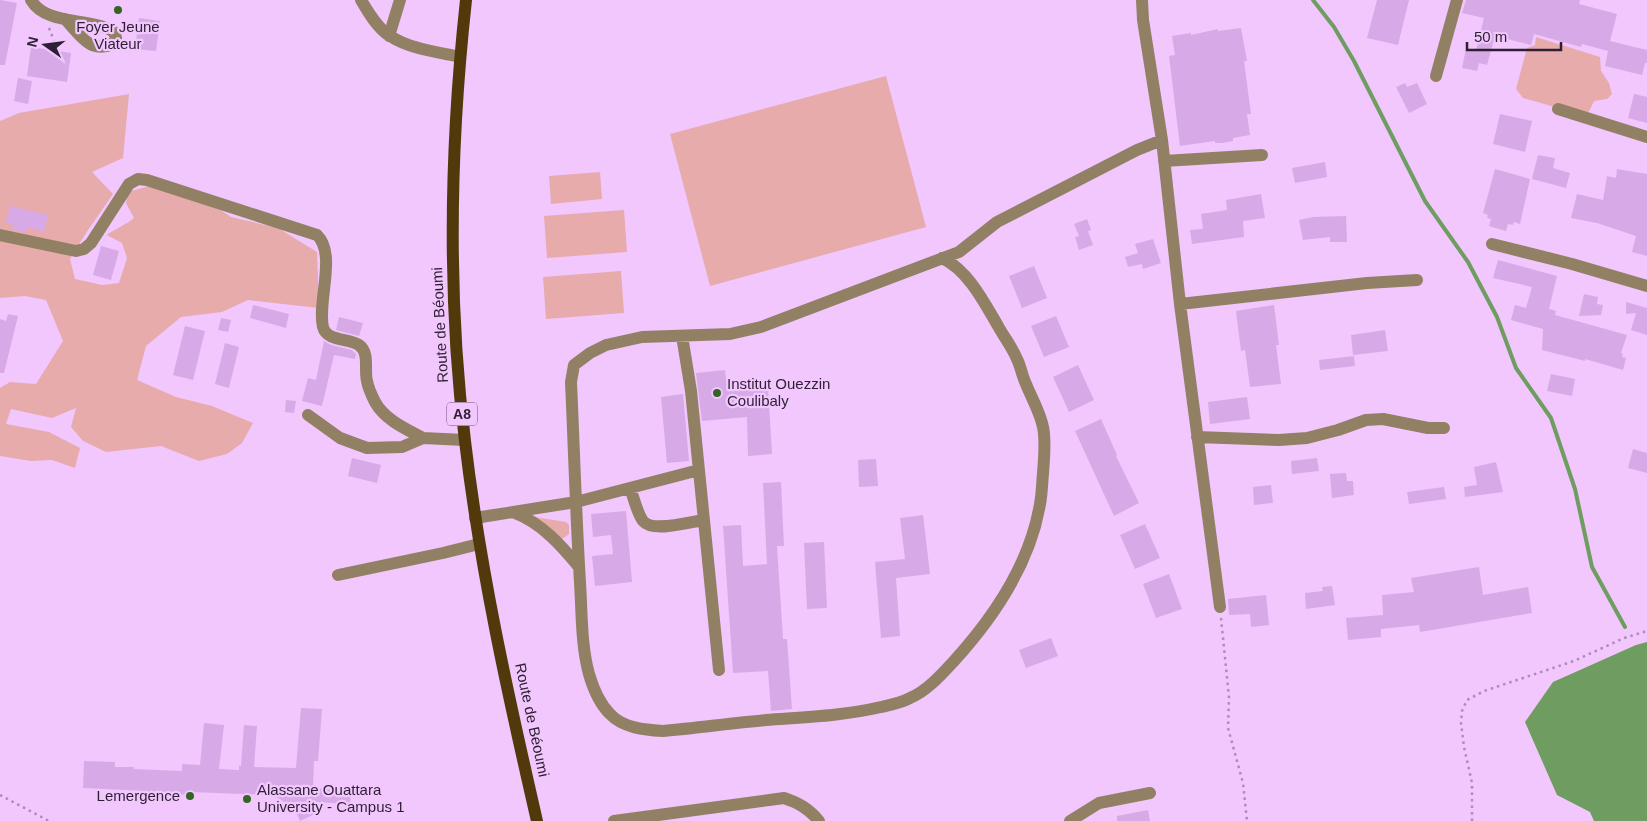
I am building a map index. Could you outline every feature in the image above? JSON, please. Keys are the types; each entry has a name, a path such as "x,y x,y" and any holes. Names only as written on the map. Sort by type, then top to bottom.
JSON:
{"main road":[{"name":"Route de Béoumi","path":"466,0 460,57 453,185 453,294 464,440 479,544 537,821"}],"street":[{"path":"31,0 36,8 65,19"},
{"path":"361,0 371,16 389,36 419,48 460,57"},
{"path":"389,36 400,0"},
{"path":"1142,0 1143,20 1162,140 1180,304 1220,607"},
{"path":"1436,76 1457,0"},
{"path":"1558,109 1647,137"},
{"path":"942,258 952,262 973,286 1018,360 1025,383 1038,408 1044,429 1044,463 1040,503 1034,529 1017,572 995,611 947,669 911,698 858,712 815,718 766,720 663,731 647,730 625,725 610,714 596,691 589,674 584,643 571,382 574,365 606,344 642,337 730,334 761,327 942,258 959,252 997,222 1136,150 1162,140"},
{"path":"1164,161 1262,155"},
{"path":"0,235 76,251 84,249 91,243 129,184 138,179 147,180 317,235 322,240 325,248 326,279 322,318 324,329 330,336 359,345 364,351 366,380 376,403 394,422 423,438"},
{"path":"1492,244 1572,264 1647,286"},
{"path":"1180,304 1357,284 1416,280"},
{"path":"682,336 691,391 719,670"},
{"path":"308,415 340,438 367,448 402,447 423,438 464,440"},
{"path":"1197,437 1279,440 1307,438 1366,420 1383,419 1428,428 1444,428"},
{"path":"475,518 576,502 699,470"},
{"path":"630,488 642,520 648,526 657,527 704,520"},
{"path":"515,513 528,518 538,526 564,548 579,567"},
{"path":"338,575 479,544"},
{"path":"1070,821 1099,804 1150,793"},
{"path":"614,821 784,798 797,802 811,812 819,821"}],"path":[{"path":"1220,607 1229,697 1228,728 1243,783 1247,821"},
{"path":"1472,821 1472,783 1461,723 1462,711 1467,700 1484,691 1574,661 1624,638 1647,631"},
{"path":"0,796 50,821"}],"shaded area":[{"path":"1536,37 1600,57 1601,71 1609,83 1612,94 1607,99 1594,101 1587,116 1523,98 1516,89 1527,48 1535,45"},
{"path":"886,76 926,227 710,286 670,134"},
{"path":"129,94 123,158 92,172 113,194 70,259 75,279 102,285 119,283 127,258 122,243 107,235 134,218 126,203 128,192 149,186 192,191 231,217 278,228 317,252 319,308 248,300 222,312 181,317 146,346 137,380 176,397 212,406 253,423 242,443 227,454 199,461 161,446 106,452 83,441 71,427 76,408 52,418 11,409 6,424 49,432 80,448 75,468 52,460 31,461 0,456 0,388 10,382 36,384 63,341 46,300 25,296 0,298 0,121 19,113"},
{"path":"600,172 602,199 551,204 549,176"},
{"path":"624,210 627,252 547,258 544,216"},
{"path":"621,271 624,313 546,319 543,277"},
{"path":"535,517 566,522 569,525 569,534 562,539"},
{"path":"1647,642 1647,821 1594,821 1590,812 1557,795 1525,722 1553,682 1636,645"}],"building":[{"path":"0,0 17,3 5,65 0,65"},
{"path":"1377,0 1409,0 1398,45 1367,38"},
{"path":"1466,0 1580,0 1579,4 1617,14 1610,41 1647,50 1647,63 1645,63 1642,75 1605,66 1608,51 1582,44 1581,47 1534,34 1531,45 1495,36 1487,65 1479,63 1477,71 1462,68 1466,49 1476,51 1484,18 1462,13"},
{"path":"139,18 160,21 156,51 135,49"},
{"path":"1241,28 1247,61 1244,61 1251,114 1247,114 1250,135 1233,138 1233,141 1222,143 1215,143 1215,141 1180,146 1169,56 1175,55 1172,36 1191,33 1191,35 1218,29 1218,31"},
{"path":"31,47 71,53 67,82 27,76"},
{"path":"18,78 32,81 28,104 14,101"},
{"path":"1405,83 1407,87 1417,83 1427,104 1409,113 1396,87"},
{"path":"1634,94 1647,97 1647,123 1628,118"},
{"path":"1500,114 1532,121 1525,152 1493,144"},
{"path":"1538,155 1555,158 1553,168 1570,173 1566,188 1532,179"},
{"path":"1325,162 1327,177 1295,183 1292,168"},
{"path":"1495,169 1530,179 1520,224 1514,222 1513,225 1508,224 1506,231 1489,226 1491,219 1487,218 1488,215 1483,213"},
{"path":"1617,169 1647,174 1647,256 1632,252 1636,236 1597,223 1571,218 1577,194 1603,200 1607,176 1616,178"},
{"path":"1261,194 1265,218 1243,221 1244,237 1192,244 1190,230 1203,229 1201,214 1227,210 1226,200"},
{"path":"10,206 48,215 44,232 28,227 26,232 11,229 13,224 6,223"},
{"path":"1346,216 1347,242 1330,242 1330,237 1303,240 1299,220 1313,217"},
{"path":"1087,219 1091,230 1088,231 1093,245 1079,250 1075,237 1079,236 1074,224"},
{"path":"1153,239 1161,263 1143,269 1142,264 1128,267 1125,257 1138,253 1135,244"},
{"path":"101,246 119,251 111,280 93,275"},
{"path":"1498,260 1557,276 1549,309 1556,311 1555,315 1627,335 1621,353 1623,354 1622,357 1626,358 1623,370 1585,359 1585,361 1542,350 1543,329 1511,320 1515,305 1526,308 1532,287 1493,278"},
{"path":"1034,266 1047,298 1022,308 1009,276"},
{"path":"1584,294 1598,297 1597,304 1603,305 1601,315 1579,316"},
{"path":"1626,302 1647,308 1647,335 1631,330 1636,313 1626,314"},
{"path":"253,305 289,314 286,328 250,318"},
{"path":"1274,305 1279,345 1276,345 1281,384 1250,387 1245,350 1241,351 1236,311"},
{"path":"8,314 18,316 4,373 0,373 0,319 6,321"},
{"path":"1056,316 1069,347 1044,357 1031,326"},
{"path":"339,317 363,323 359,336 336,330"},
{"path":"221,318 231,320 228,332 218,330"},
{"path":"185,326 205,331 193,380 173,375"},
{"path":"1385,330 1388,351 1353,355 1351,335"},
{"path":"324,341 331,345 352,350 356,354 355,359 334,355 322,406 302,401 308,378 316,380"},
{"path":"225,343 239,347 229,388 215,384"},
{"path":"1354,356 1355,366 1320,370 1319,360"},
{"path":"1078,365 1094,400 1069,412 1053,377"},
{"path":"725,370 727,390 768,388 772,454 748,456 747,417 702,421 696,373"},
{"path":"1551,374 1575,379 1572,396 1547,391"},
{"path":"683,394 689,461 667,463 661,397"},
{"path":"1247,397 1250,419 1210,424 1208,402"},
{"path":"286,400 296,401 294,413 285,412"},
{"path":"1101,419 1116,456 1139,503 1114,516 1075,431"},
{"path":"1633,449 1647,453 1647,473 1628,468"},
{"path":"352,458 381,465 377,483 348,476"},
{"path":"1317,458 1319,471 1292,474 1291,461"},
{"path":"876,459 878,486 859,487 858,460"},
{"path":"1496,462 1503,492 1465,497 1464,487 1477,485 1474,467"},
{"path":"1346,473 1347,481 1353,481 1354,495 1332,498 1330,474"},
{"path":"781,482 784,546 777,546 783,639 787,639 792,709 771,711 768,671 733,673 723,526 741,525 743,566 767,564 763,483"},
{"path":"1271,485 1273,503 1254,505 1253,487"},
{"path":"1444,487 1446,499 1409,504 1407,492"},
{"path":"626,511 632,582 595,586 592,556 613,554 611,535 593,537 591,514"},
{"path":"923,515 930,574 896,578 900,636 881,638 875,562 905,559 900,518"},
{"path":"1145,524 1160,558 1135,569 1120,535"},
{"path":"824,542 827,608 807,609 804,543"},
{"path":"1479,567 1483,595 1528,587 1532,613 1420,632 1419,625 1381,629 1381,637 1348,640 1346,618 1383,615 1382,595 1414,592 1411,578"},
{"path":"1169,574 1182,609 1156,618 1143,584"},
{"path":"1332,586 1335,605 1306,609 1305,593 1323,591 1322,587"},
{"path":"1266,595 1269,625 1251,627 1250,614 1229,615 1228,599"},
{"path":"1051,638 1058,656 1026,668 1019,650"},
{"path":"301,708 322,709 318,761 314,761 313,788 351,791 350,804 314,802 319,812 300,821 294,808 273,795 191,792 191,795 83,788 84,761 115,762 115,767 134,767 134,769 182,771 182,764 200,765 204,723 224,725 219,769 239,770 239,766 241,766 244,725 257,726 254,767 296,768"},
{"path":"1148,810 1150,821 1117,821 1117,816"}],"waterway":[{"path":"1313,0 1334,27 1354,61 1425,201 1468,262 1497,317 1516,368 1551,418 1575,489 1592,567 1625,627"}],"place":[{"name":"Foyer Jeune Viateur","path":"118,10"},
{"name":"Institut Ouezzin Coulibaly","path":"717,393"},
{"name":"Lemergence","path":"190,796"},
{"name":"Alassane Ouattara University - Campus 1","path":"247,799"}]}
